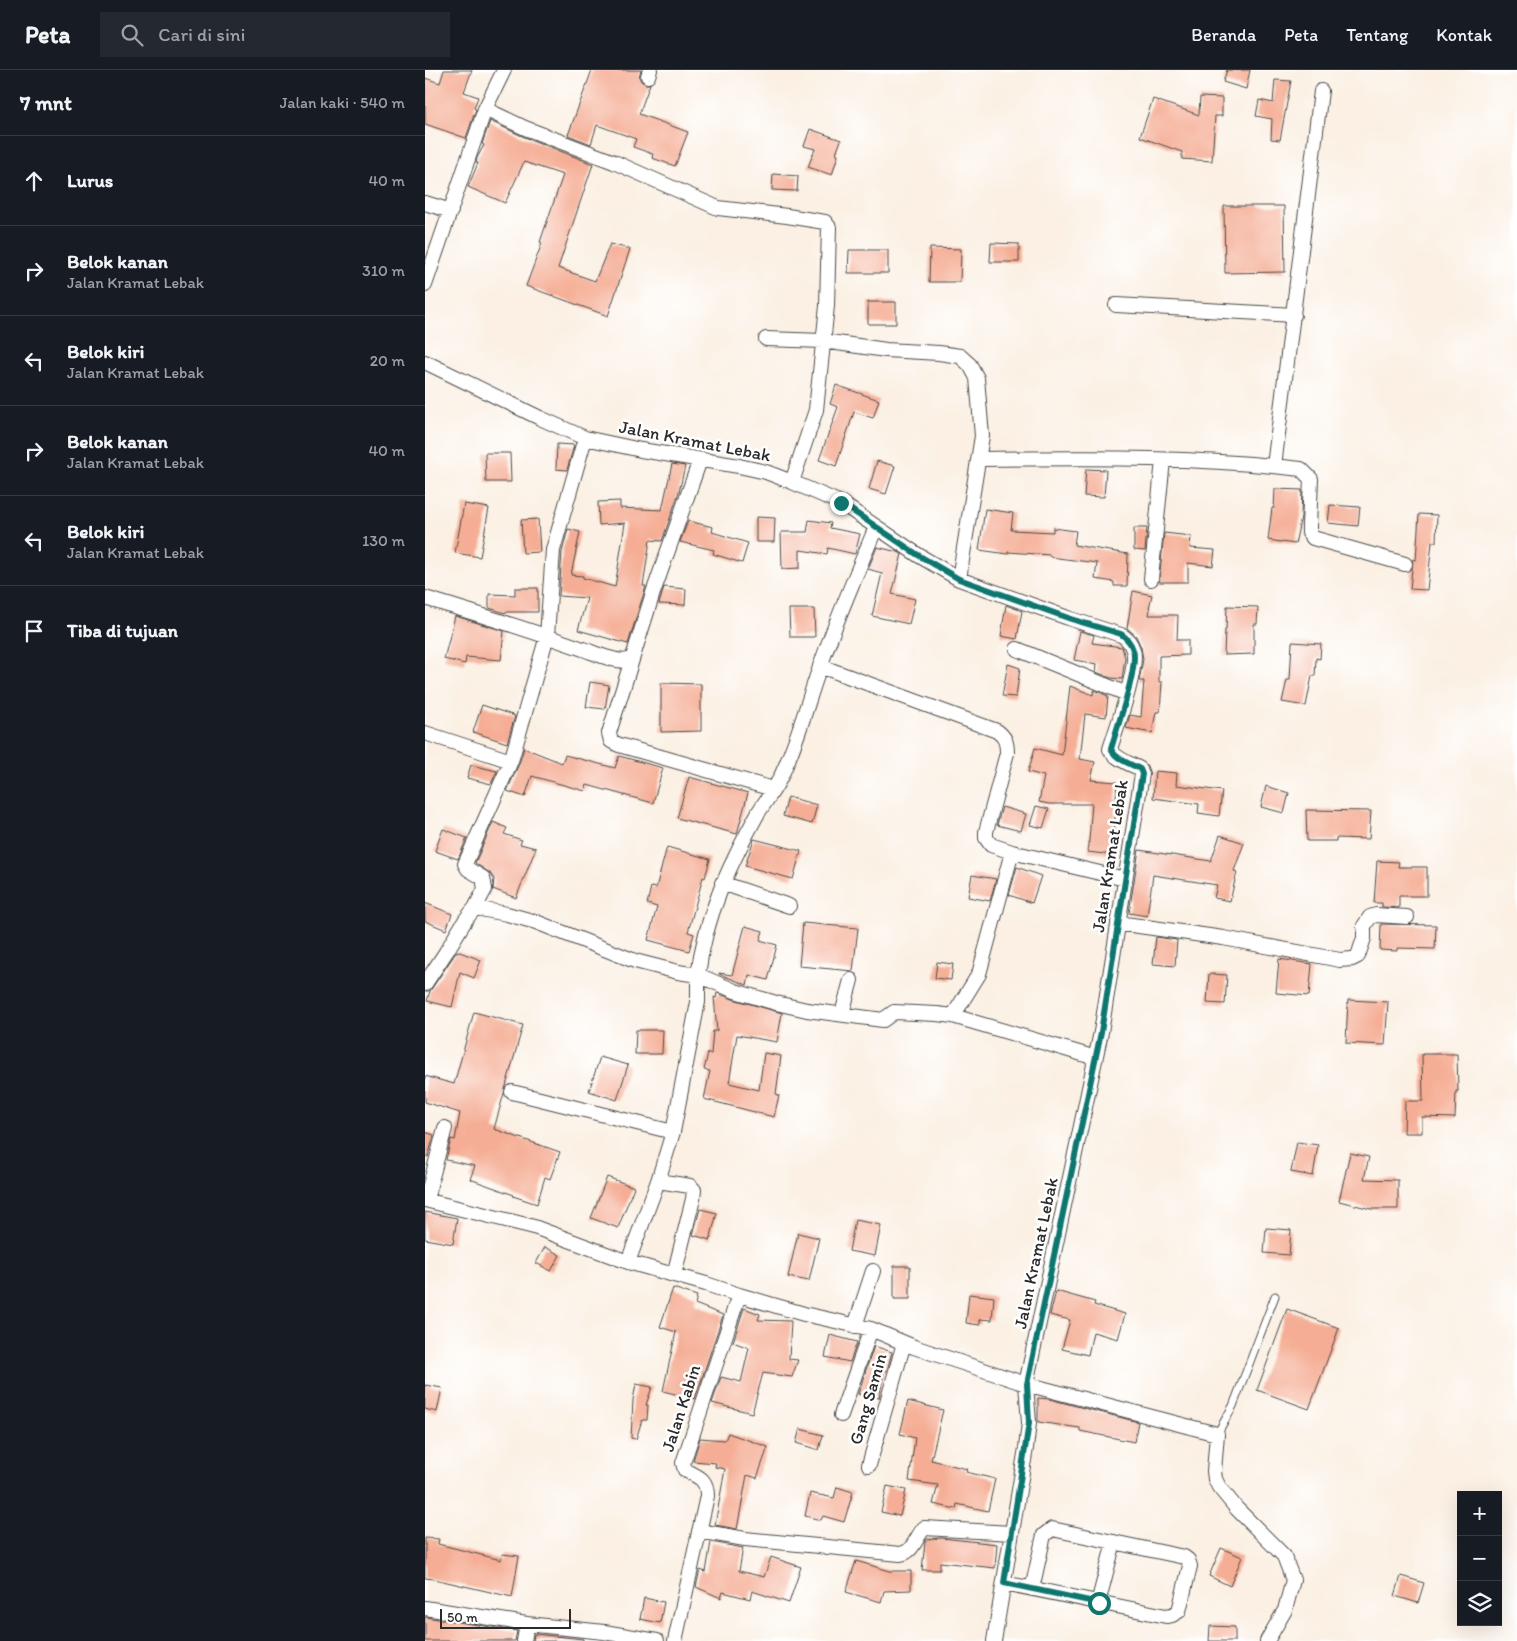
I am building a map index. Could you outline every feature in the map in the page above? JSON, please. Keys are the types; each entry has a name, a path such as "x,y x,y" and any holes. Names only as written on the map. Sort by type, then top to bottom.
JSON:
{"street":[{"path":"425,285 485,109 504,70"},
{"path":"1274,466 1321,91"},
{"path":"485,109 525,128 613,162 718,208 825,222 829,227 827,306 816,410 792,482"},
{"path":"425,203 451,211"},
{"path":"1117,305 1294,315"},
{"path":"766,339 823,341 886,350 960,356 975,370 982,436 959,579"},
{"name":"Jalan Kramat Lebak","path":"425,362 585,438 641,450 739,466 766,472 792,482 841,503 918,555 959,579 1071,619 1121,634 1127,639 1134,651 1135,658 1127,694 1111,752 1142,770 1096,1058 1027,1384 1029,1423 994,1641"},
{"path":"425,984 485,890 483,878 468,870 465,864 511,761 547,636 553,550 585,438"},
{"path":"979,459 1091,457 1301,469 1311,479 1309,533 1313,538 1405,564"},
{"path":"700,460 653,593 609,733 611,741 619,745 773,788"},
{"path":"1151,579 1163,460"},
{"path":"628,1262 658,1181 673,1132 698,1002 698,974 701,948 706,929 722,883 743,841 781,776 793,747 820,666 876,526"},
{"path":"425,598 502,621 623,662 631,659"},
{"path":"1017,649 1127,694"},
{"path":"820,666 997,730 1007,742 1007,753 986,832 986,838 991,845 1012,852 1125,879"},
{"path":"425,733 511,761"},
{"path":"953,1016 979,974 1012,852"},
{"path":"722,883 789,906"},
{"path":"475,908 536,922 635,961 679,972 698,974 735,991 757,998 807,1010 883,1020 894,1012 953,1016 1096,1058"},
{"path":"1118,923 1223,938 1340,960 1352,959 1358,956 1364,938 1364,926 1370,917 1376,915 1407,917"},
{"path":"842,1014 851,980"},
{"path":"511,1092 673,1132"},
{"path":"445,1128 425,1200 534,1227 628,1262 805,1314 871,1329 904,1343 1027,1384 1217,1434 1214,1471 1219,1487 1237,1509 1284,1556 1293,1580 1285,1610 1267,1641"},
{"path":"658,1181 689,1186 693,1190 693,1199 674,1275"},
{"path":"855,1326 873,1271"},
{"name":"Jalan Kabin","path":"675,1641 707,1496 707,1487 704,1480 685,1470 683,1463 739,1295"},
{"path":"841,1415 871,1329"},
{"name":"Gang Samin","path":"869,1465 904,1343"},
{"path":"699,1531 745,1539 900,1554 906,1554 910,1550 924,1528 1012,1533"},
{"path":"1004,1583 1099,1603 1172,1616 1179,1611 1190,1570 1188,1560 1185,1557 1052,1529 1044,1535 1033,1589"},
{"path":"1099,1603 1114,1542"},
{"path":"425,1608 657,1641"},
{"path":"524,1641 527,1624"}],"lane":[{"path":"1217,1434 1233,1406 1275,1296"}],"building":[{"path":"444,70 472,70 464,92 478,97 466,138 425,124 425,78 440,83"},
{"path":"592,70 641,70 639,77 641,81 650,84 639,114 688,132 675,166 652,158 653,154 633,147 636,139 597,125 591,144 568,135"},
{"path":"1227,70 1250,70 1246,89 1223,82"},
{"path":"1275,80 1291,81 1280,140 1271,139 1272,119 1256,116 1259,100 1273,103"},
{"path":"1200,97 1222,98 1222,116 1215,116 1212,161 1182,159 1182,152 1140,137 1153,99 1199,115"},
{"path":"490,121 522,136 593,164 558,268 595,281 610,244 630,249 608,316 526,286 542,243 540,242 563,175 524,162 505,203 468,187 478,163 476,163 477,158 484,145 482,144"},
{"path":"810,129 841,140 832,175 808,167 815,149 804,146"},
{"path":"773,174 798,176 797,191 772,190"},
{"path":"1224,206 1284,206 1285,272 1225,273"},
{"path":"991,243 1019,244 1019,262 990,262"},
{"path":"930,248 961,249 960,282 929,282"},
{"path":"849,250 888,250 888,273 848,273"},
{"path":"868,302 896,302 896,324 868,324"},
{"path":"836,385 879,400 873,418 854,412 836,466 819,460 838,407 830,404"},
{"path":"557,444 574,445 567,470 556,469"},
{"path":"485,453 510,453 511,482 486,482"},
{"path":"877,461 895,466 886,494 869,489"},
{"path":"672,464 685,466 679,492 662,541 650,540 643,586 646,586 628,644 578,630 587,598 559,596 562,552 568,529 580,532 571,575 583,576 583,578 615,587 625,523 599,525 598,502 620,501 620,508 662,510"},
{"path":"1086,469 1106,470 1104,497 1084,496"},
{"path":"1275,489 1302,490 1301,517 1295,544 1268,540 1272,508 1274,508"},
{"path":"464,504 489,508 480,557 455,553"},
{"path":"1330,505 1360,507 1358,526 1328,523"},
{"path":"985,509 1013,513 1011,530 1053,532 1053,528 1076,531 1074,545 1128,554 1127,586 1114,586 1114,582 1095,579 1097,563 1050,557 1050,555 1008,552 1008,554 979,550"},
{"path":"1419,514 1437,515 1436,542 1432,542 1427,590 1410,589 1413,559 1416,560"},
{"path":"756,517 775,518 774,542 756,542"},
{"path":"538,519 540,552 523,553 521,520"},
{"path":"809,520 831,523 830,528 860,534 855,554 828,548 827,554 800,550 800,568 782,569 781,532 807,532"},
{"path":"688,521 713,527 712,532 748,543 742,563 713,554 714,550 680,542"},
{"path":"1134,528 1147,528 1145,551 1134,550"},
{"path":"1164,533 1191,536 1190,548 1215,550 1213,566 1188,563 1188,582 1159,582"},
{"path":"877,547 902,554 892,594 915,599 909,624 872,616 882,573 868,569"},
{"path":"664,587 686,589 685,605 659,604"},
{"path":"515,588 538,588 538,612 505,613 489,608 489,594 515,595"},
{"path":"1133,591 1152,595 1149,615 1178,615 1177,640 1188,640 1188,655 1159,656 1159,682 1162,682 1160,712 1156,712 1152,733 1126,728 1130,715 1141,717 1144,681 1139,681 1143,659 1141,647 1136,636 1127,628"},
{"path":"1006,605 1022,611 1017,639 1001,636"},
{"path":"1227,606 1258,607 1257,624 1254,624 1254,654 1224,655"},
{"path":"789,609 814,609 815,637 790,637"},
{"path":"455,616 504,631 501,660 466,657 465,664 444,659"},
{"path":"1080,631 1094,635 1092,643 1122,647 1125,658 1122,679 1111,678 1096,672 1097,664 1074,660"},
{"path":"1292,642 1321,644 1320,659 1316,658 1315,676 1312,676 1306,706 1282,702 1287,680 1290,680"},
{"path":"1008,664 1020,668 1016,697 1002,696"},
{"path":"590,682 609,685 605,709 586,707"},
{"path":"661,683 701,684 701,731 661,732"},
{"path":"1070,686 1093,695 1094,690 1108,696 1106,717 1085,714 1080,759 1095,762 1091,780 1117,782 1113,855 1088,852 1092,804 1049,804 1039,802 1044,776 1028,772 1035,748 1062,755"},
{"path":"482,705 515,716 507,743 473,732"},
{"path":"524,748 562,763 565,755 615,768 619,756 663,768 653,803 587,785 585,791 532,776 525,797 507,791"},
{"path":"471,765 497,771 491,784 467,778"},
{"path":"1155,771 1177,773 1176,785 1222,791 1219,816 1198,813 1199,804 1153,798"},
{"path":"689,777 748,793 737,834 677,818"},
{"path":"1266,786 1289,793 1284,813 1261,807"},
{"path":"788,797 817,805 812,824 783,816"},
{"path":"1036,806 1049,809 1043,828 1030,825"},
{"path":"1002,807 1026,814 1021,831 997,825"},
{"path":"1306,810 1371,811 1369,839 1336,838 1336,841 1307,841"},
{"path":"493,822 507,828 504,834 522,840 520,844 536,848 516,898 493,889 494,879 490,873 475,863"},
{"path":"443,829 467,838 458,859 435,851"},
{"path":"1220,835 1244,843 1234,871 1237,872 1230,901 1214,898 1217,885 1153,875 1147,916 1129,913 1139,850 1211,861"},
{"path":"754,839 801,851 793,879 745,866"},
{"path":"667,847 710,859 705,878 703,877 688,932 694,934 689,951 648,940 657,907 647,904 651,887 656,888"},
{"path":"1377,861 1399,862 1398,867 1427,867 1427,896 1399,896 1399,908 1382,907 1382,903 1374,903"},
{"path":"1017,867 1041,876 1032,903 1009,895"},
{"path":"972,875 996,879 990,901 968,897"},
{"path":"425,903 452,914 446,930 425,921"},
{"path":"803,923 858,928 853,971 799,966"},
{"path":"1381,924 1436,925 1435,949 1397,948 1397,951 1380,950"},
{"path":"745,926 763,931 760,940 777,945 768,980 749,975 747,985 719,974 732,975"},
{"path":"1156,937 1177,940 1175,966 1153,964"},
{"path":"457,951 481,960 474,978 460,972 452,1007 427,1001 430,991"},
{"path":"1279,959 1312,964 1309,996 1276,993"},
{"path":"937,962 953,964 951,980 935,978"},
{"path":"1209,974 1227,975 1225,1004 1207,1003"},
{"path":"717,993 782,1013 777,1042 737,1035 729,1083 759,1090 764,1053 781,1056 776,1094 779,1095 774,1117 704,1099 710,1071 704,1070 708,1053 711,1054 713,1031 717,1031 714,997 716,998"},
{"path":"1348,1000 1388,1002 1385,1045 1346,1043"},
{"path":"474,1012 523,1025 494,1129 560,1152 550,1179 545,1177 537,1204 470,1179 475,1166 446,1160 451,1139 455,1140 460,1113 425,1102 425,1076 454,1084"},
{"path":"636,1030 663,1030 662,1054 635,1054"},
{"path":"1422,1054 1457,1054 1458,1091 1456,1091 1455,1118 1422,1117 1422,1133 1404,1133 1405,1101 1423,1101"},
{"path":"600,1057 628,1065 617,1100 589,1091"},
{"path":"425,1132 434,1135 428,1157 425,1156"},
{"path":"1297,1142 1318,1145 1313,1176 1291,1172"},
{"path":"1350,1153 1369,1157 1364,1179 1398,1180 1398,1209 1371,1209 1339,1201"},
{"path":"607,1177 634,1187 618,1228 591,1218"},
{"path":"700,1209 717,1213 710,1240 693,1235"},
{"path":"425,1212 457,1218 453,1244 425,1239"},
{"path":"855,1220 881,1225 875,1256 849,1251"},
{"path":"1266,1228 1291,1230 1289,1255 1264,1253"},
{"path":"798,1233 819,1238 809,1281 788,1277"},
{"path":"545,1247 560,1255 551,1271 536,1263"},
{"path":"894,1266 910,1266 910,1299 894,1299"},
{"path":"673,1288 697,1296 695,1304 723,1315 695,1399 663,1391 676,1332 660,1327"},
{"path":"1056,1291 1095,1302 1094,1305 1125,1314 1118,1339 1093,1332 1088,1355 1062,1349 1070,1320 1050,1315"},
{"path":"969,1294 994,1297 992,1320 980,1319 980,1325 966,1323"},
{"path":"744,1308 760,1314 758,1320 791,1321 789,1359 798,1360 792,1377 763,1373 752,1413 712,1403 721,1377 741,1382 749,1348 733,1342"},
{"path":"1287,1309 1339,1328 1309,1409 1257,1390"},
{"path":"830,1335 857,1342 850,1362 825,1357"},
{"path":"874,1346 892,1352 887,1371 884,1371 879,1398 858,1394"},
{"path":"636,1384 652,1387 646,1405 648,1405 647,1420 642,1420 636,1439 631,1438 633,1400"},
{"path":"425,1385 442,1388 437,1412 425,1409"},
{"path":"1038,1398 1049,1399 1138,1422 1134,1442 1080,1431 1080,1428 1038,1422"},
{"path":"908,1401 943,1410 931,1460 967,1469 966,1472 995,1479 988,1511 957,1504 956,1509 933,1504 938,1485 909,1481 915,1438 900,1434"},
{"path":"800,1429 823,1435 819,1450 796,1443"},
{"path":"728,1433 768,1447 757,1478 747,1475 737,1529 715,1525 725,1469 715,1467 716,1463 693,1461 700,1438 725,1440"},
{"path":"887,1486 906,1490 900,1516 881,1512"},
{"path":"837,1487 853,1492 844,1522 823,1516 821,1520 805,1516 810,1493 834,1498"},
{"path":"425,1538 439,1539 438,1544 501,1560 502,1554 519,1556 512,1597 425,1578"},
{"path":"942,1538 997,1544 995,1568 940,1562 940,1570 922,1570 925,1542 927,1539"},
{"path":"711,1542 743,1548 739,1571 764,1577 771,1557 801,1567 789,1603 752,1591 750,1599 723,1592 721,1598 696,1587 700,1570 706,1572"},
{"path":"1221,1548 1242,1557 1230,1586 1209,1576"},
{"path":"856,1561 890,1571 911,1571 911,1590 884,1591 881,1602 846,1592"},
{"path":"1401,1576 1424,1583 1418,1603 1395,1596"},
{"path":"644,1598 664,1602 660,1623 640,1619"},
{"path":"425,1617 517,1631 515,1641 425,1641"},
{"path":"1210,1626 1235,1627 1235,1641 1209,1641"},
{"path":"534,1634 583,1639 583,1641 533,1641"}],"route":[{"path":"841,503 918,555 959,579 1071,619 1121,634 1127,639 1134,651 1135,658 1127,694 1111,752 1142,770 1142,774 1101,1032 1027,1384 1029,1423 1004,1583 1099,1603"}]}
